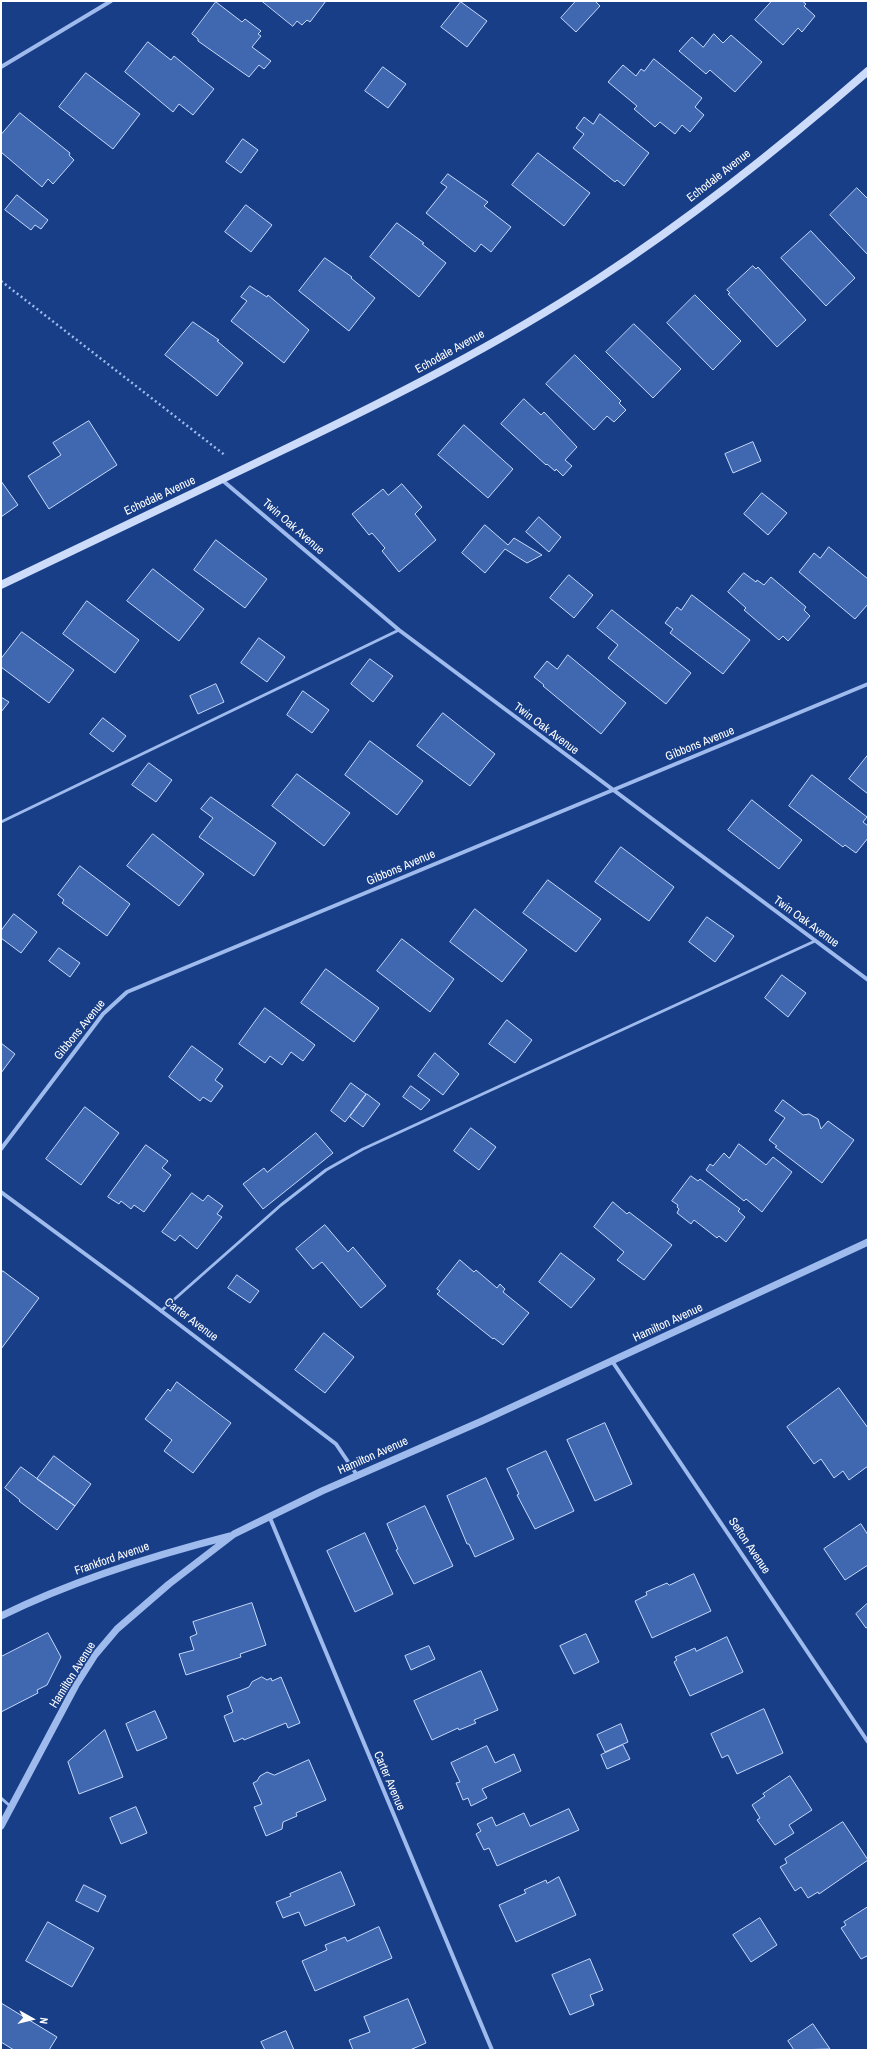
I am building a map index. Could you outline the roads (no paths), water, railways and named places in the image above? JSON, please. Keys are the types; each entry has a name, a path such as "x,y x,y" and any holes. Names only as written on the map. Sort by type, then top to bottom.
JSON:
{"main road":[{"name":"Echodale Avenue","path":"1,584 222,480 448,368 598,279 739,177 868,71"}],"street":[{"path":"1,67 110,1"},
{"name":"Twin Oak Avenue","path":"222,480 399,630 612,791 868,980"},
{"name":"Gibbons Avenue","path":"1,1149 103,1014 127,992 868,684"},
{"name":"Carter Avenue","path":"1,1192 336,1444 357,1475"},
{"name":"Hamilton Avenue","path":"1,1826 76,1685 95,1655 118,1629 168,1584 234,1534 357,1475 482,1421 868,1242"},
{"name":"Sefton Avenue","path":"612,1361 868,1742"},
{"name":"Carter Avenue","path":"270,1518 492,2050"},
{"name":"Frankford Avenue","path":"1,1616 78,1582 149,1557 234,1534"}],"lane":[{"path":"1,822 399,630"},
{"path":"161,1311 280,1205 332,1166 363,1149 815,941"},
{"path":"1,1798 11,1807"}]}
